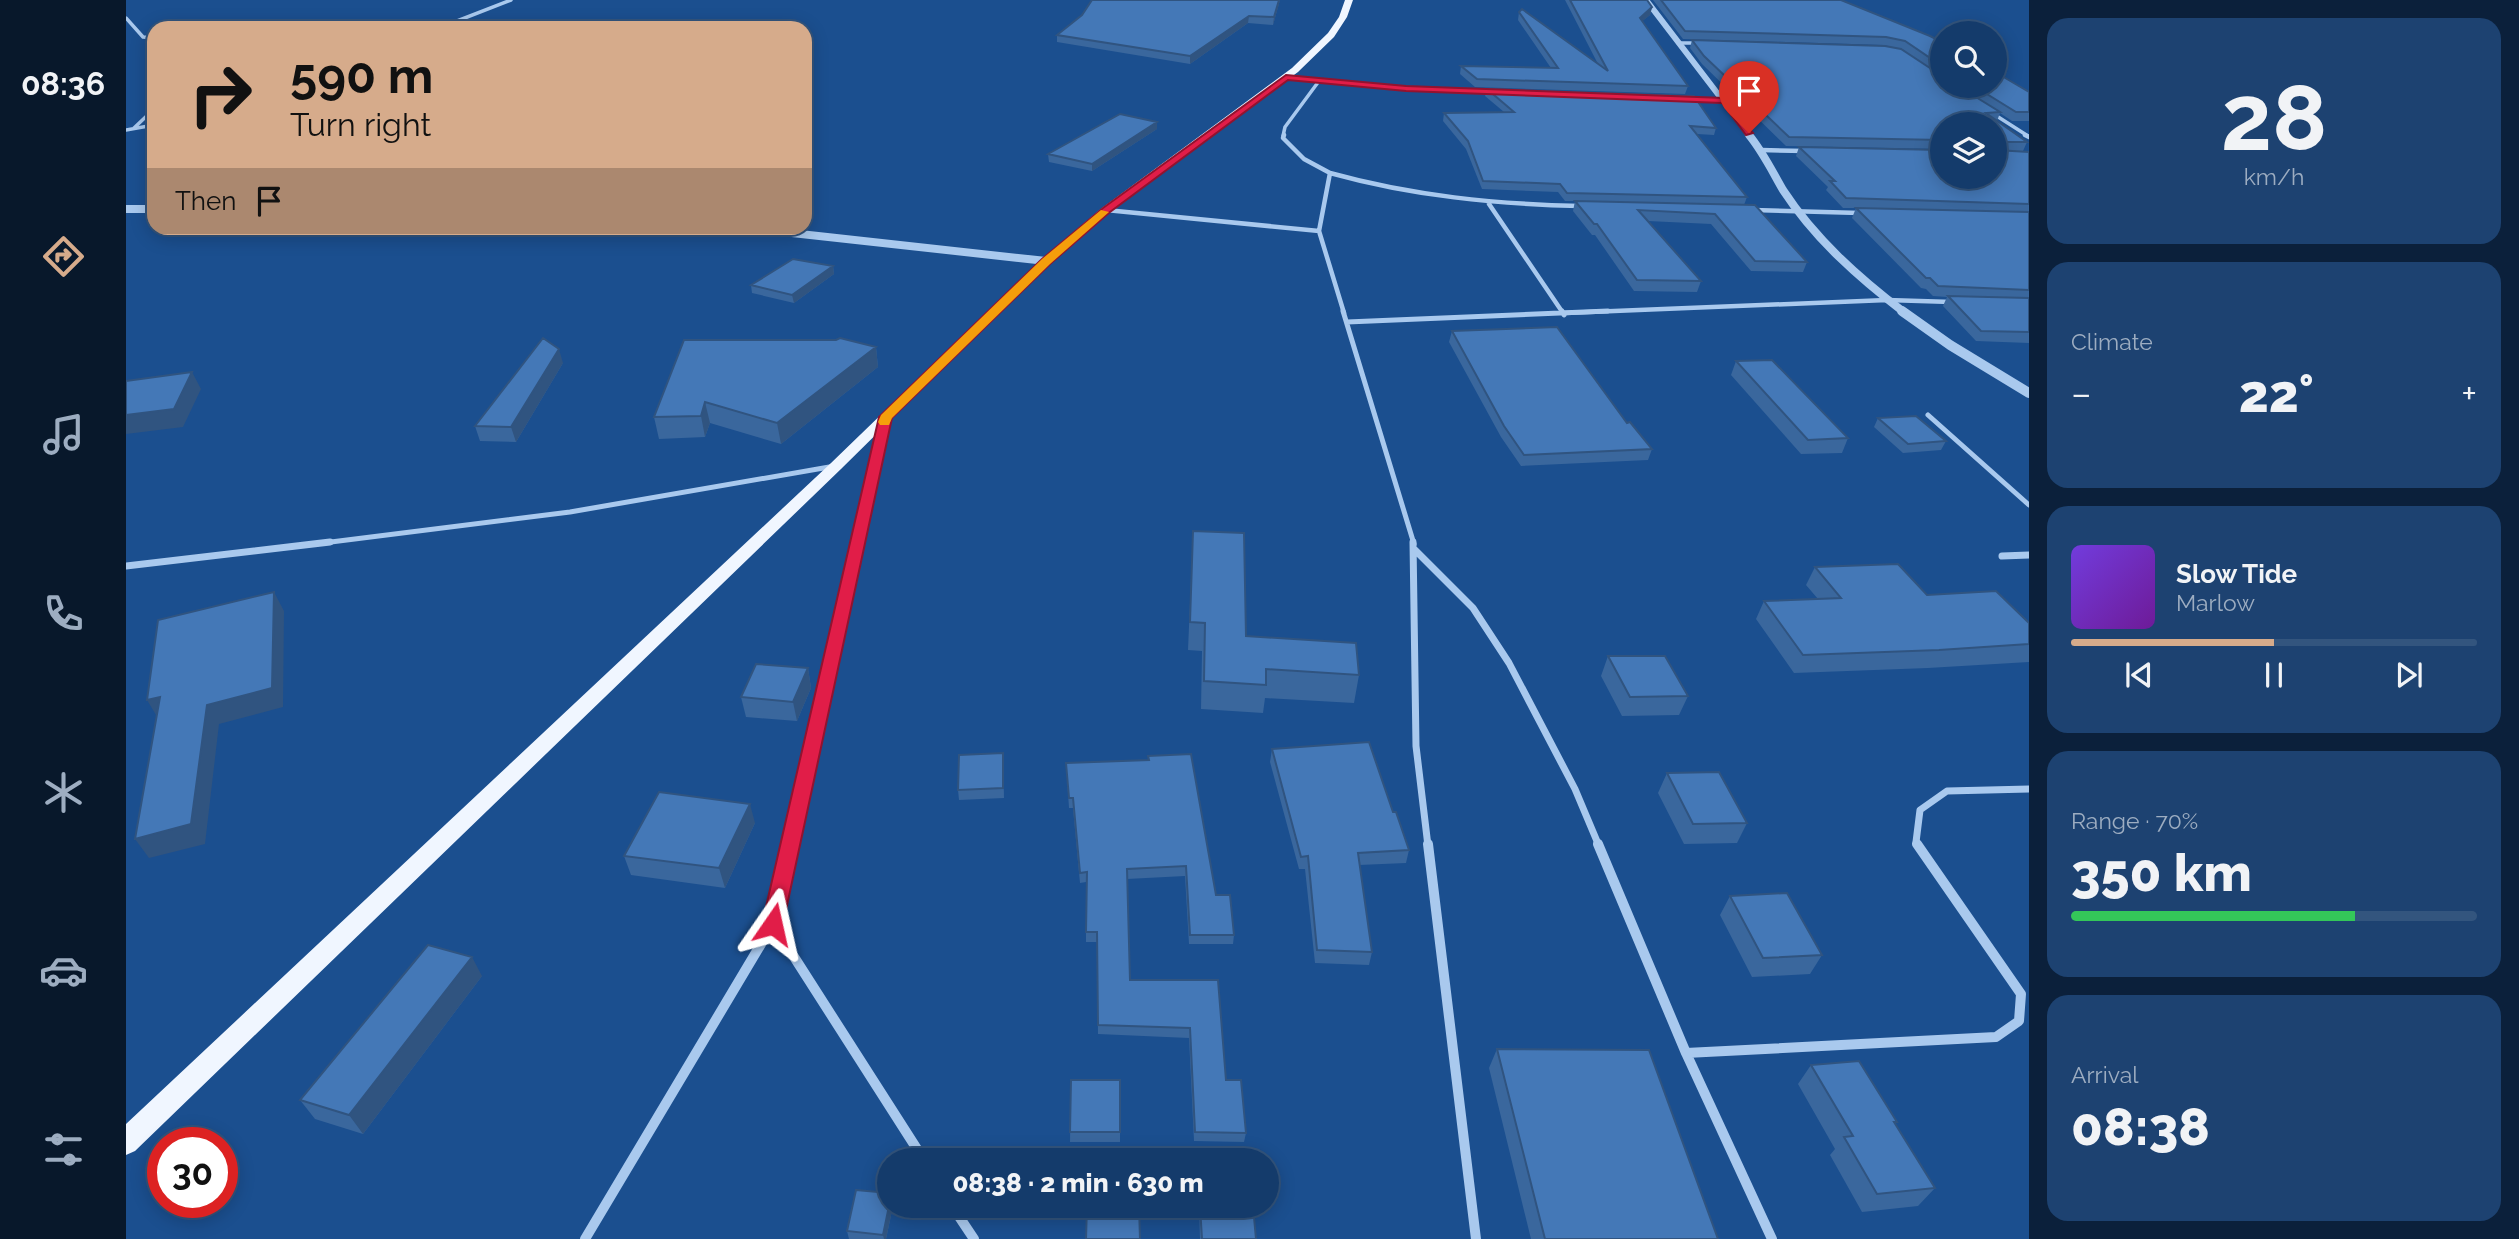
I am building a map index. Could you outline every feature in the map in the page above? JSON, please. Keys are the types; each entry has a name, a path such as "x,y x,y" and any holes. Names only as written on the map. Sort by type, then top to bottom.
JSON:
{"main road":[{"path":"126,1142 836,466 1046,261 1107,210 1286,78 1331,35 1343,17 1349,0"}],"street":[{"path":"457,21 511,0"},
{"path":"1646,0 1761,150 1773,175 1817,237 1858,277 1925,329 2029,393"},
{"path":"126,18 143,37 147,37"},
{"path":"1680,43 1706,43"},
{"path":"1286,78 1406,89 1503,92"},
{"path":"1319,81 1285,127 1283,138 1304,159 1330,173 1414,195 1489,204 1583,206"},
{"path":"1682,99 1724,100"},
{"path":"1984,108 2029,137"},
{"path":"134,128 147,116"},
{"path":"126,130 147,126"},
{"path":"1761,150 1817,151"},
{"path":"1330,173 1319,231 1415,549 1416,746 1476,1239"},
{"path":"1489,204 1564,315"},
{"path":"126,209 147,209"},
{"path":"1107,210 1319,231"},
{"path":"1744,210 1866,213"},
{"path":"810,235 1046,261"},
{"path":"1347,322 1887,300 1965,302"},
{"path":"1928,415 2029,505"},
{"path":"585,1239 773,924 886,417"},
{"path":"126,566 570,513 713,491 836,466"},
{"path":"1415,549 1473,608 1509,663 1575,789 1686,1053 1772,1239"},
{"path":"2002,556 2029,555"},
{"path":"1686,1053 1996,1037 2019,1021 2021,994 1916,842 1920,810 1947,791 2029,789"},
{"path":"773,924 915,1148"},
{"path":"961,1218 974,1239"}],"building":[{"path":"1092,0 1279,0 1274,17 1249,16 1190,56 1057,35 1082,15"},
{"path":"1570,0 1647,0 1652,7 1640,18 1688,86 1477,79 1461,66 1558,68 1519,12 1522,9 1608,71"},
{"path":"1661,0 1841,0 1930,36 1930,58 1905,41 1886,37 1685,31"},
{"path":"1692,40 1885,46 1901,49 1930,68 1930,98 1977,98 2000,112 1930,112 1930,140 1789,137 1704,56"},
{"path":"2007,79 2029,92 2029,112 2016,112 1993,98 2007,98"},
{"path":"1487,89 1694,96 1716,128 1690,126 1747,197 1567,193 1560,184 1483,181 1468,141 1444,113 1514,112"},
{"path":"1120,114 1157,122 1092,164 1048,154"},
{"path":"2007,128 2027,142 2007,142"},
{"path":"1799,147 1930,150 1930,189 2007,189 2007,151 2029,152 2029,204 1846,198 1830,181 1835,181"},
{"path":"1575,201 1755,205 1807,262 1755,261 1715,214 1638,210 1701,281 1637,280 1597,224 1594,224"},
{"path":"1856,208 2029,212 2029,290 1938,286 1930,278 1926,278"},
{"path":"793,259 833,266 792,295 751,285"},
{"path":"1948,296 2029,298 2029,332 1981,331"},
{"path":"1557,327 1627,423 1630,422 1652,449 1524,455 1504,426 1452,331"},
{"path":"543,338 559,349 511,427 475,426"},
{"path":"840,338 876,347 777,423 705,402 701,416 654,417 684,340"},
{"path":"1772,360 1848,438 1808,440 1736,361"},
{"path":"192,372 174,409 126,415 126,381"},
{"path":"1916,416 1946,441 1908,444 1878,418"},
{"path":"1193,531 1244,533 1246,636 1356,643 1359,675 1266,669 1266,685 1204,681 1205,623 1190,622"},
{"path":"1898,564 1927,595 1996,591 2029,623 2029,644 1803,655 1764,601 1841,598 1815,567"},
{"path":"274,592 272,688 207,705 191,824 135,839 160,697 147,700 158,620"},
{"path":"1608,656 1665,656 1688,696 1630,697"},
{"path":"756,664 808,668 793,702 741,697"},
{"path":"1369,742 1409,850 1358,853 1372,952 1317,950 1308,856 1301,857 1272,749"},
{"path":"1003,753 1003,788 958,790 959,755"},
{"path":"1191,754 1216,895 1230,895 1234,935 1190,935 1186,866 1127,869 1130,980 1218,980 1226,1080 1241,1080 1246,1133 1195,1132 1190,1028 1098,1025 1097,932 1086,932 1087,872 1080,873 1073,798 1069,798 1066,763 1149,760 1148,756"},
{"path":"1719,772 1747,823 1693,824 1667,773"},
{"path":"659,792 750,804 719,868 624,856"},
{"path":"1787,893 1822,955 1763,958 1730,896"},
{"path":"428,945 472,957 349,1115 300,1100"},
{"path":"1497,1049 1649,1050 1718,1239 1545,1239"},
{"path":"1859,1061 1935,1188 1877,1194 1844,1137 1853,1136 1811,1065"},
{"path":"1071,1080 1120,1080 1120,1132 1070,1132"},
{"path":"856,1190 877,1192 877,1218 887,1218 883,1235 847,1231"},
{"path":"1087,1218 1139,1218 1140,1239 1086,1239"},
{"path":"1201,1218 1254,1218 1256,1239 1202,1239"}],"slow traffic":[{"path":"885,422 886,417 1046,261 1104,212"}],"route":[{"path":"773,924 789,841 886,417 1046,261 1107,210 1201,138 1286,78 1406,89 1724,100 1749,133"}]}
